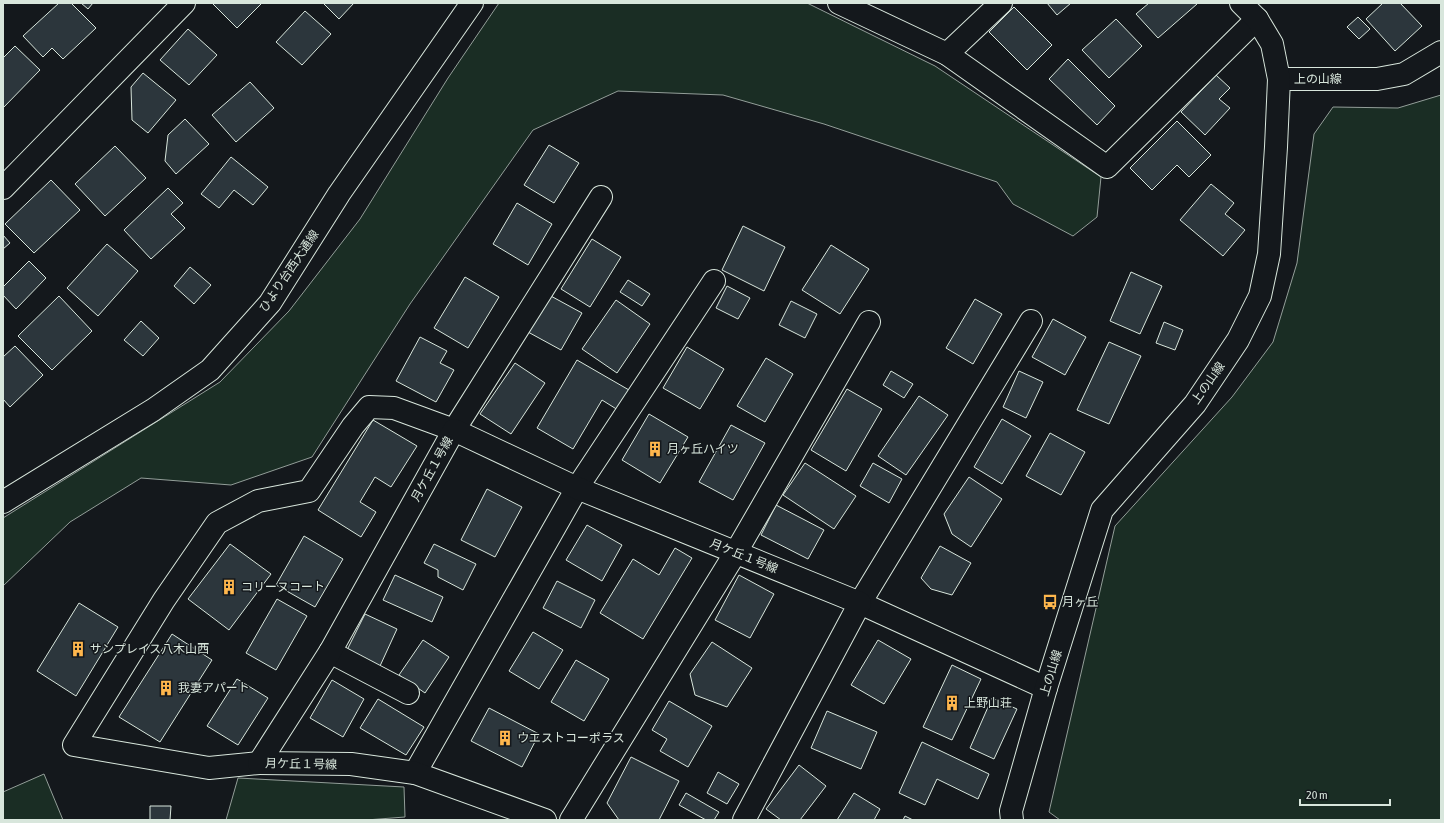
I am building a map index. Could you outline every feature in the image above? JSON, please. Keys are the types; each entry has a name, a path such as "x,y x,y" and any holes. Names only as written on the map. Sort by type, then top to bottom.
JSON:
{"street":[{"path":"3,188 184,3"},
{"name":"ひより台西大通線","path":"3,502 153,410 210,370 270,303 339,194 472,3"},
{"path":"839,3 947,54 1108,167 1257,19"},
{"path":"947,54 1001,3"},
{"path":"1241,3 1257,19 1272,44 1279,79"},
{"name":"上の山線","path":"1012,820 1011,811 1046,688 1102,510 1194,404 1238,340 1260,296 1269,254 1279,79 1377,79 1404,74 1441,52"},
{"path":"259,763 209,768 74,745 164,600 217,522 258,501 309,492 353,426 369,407 394,408 454,430 601,197"},
{"path":"415,773 578,488 714,281"},
{"path":"744,820 860,603 1031,321"},
{"path":"571,820 736,552 869,322"},
{"name":"月ケ丘１号線","path":"259,763 330,652 454,430 578,488 860,603 1046,688"},
{"path":"330,652 408,694"},
{"name":"月ケ丘１号線","path":"259,763 351,764 415,773 544,820"}],"green space":[{"path":"499,3 807,3 935,66 1101,177 1097,217 1073,236 1013,204 997,182 824,124 723,95 618,91 533,130 410,304 312,457 231,485 141,478 70,522 3,586 3,518 220,382 289,311 360,219 448,78"},
{"path":"1441,95 1441,820 1060,820 1049,812 1115,526 1232,397 1273,342 1297,263 1314,134 1333,107 1398,108"},
{"path":"44,774 63,820 3,820 3,792"},
{"path":"238,778 404,787 405,817 366,820 226,820"}],"building":[{"path":"59,3 71,3 96,28 63,59 52,48 43,57 23,36"},
{"path":"81,3 93,3 88,9"},
{"path":"212,3 262,3 237,28"},
{"path":"323,3 354,3 339,19"},
{"path":"1047,3 1071,3 1057,15"},
{"path":"1149,3 1197,4 1158,38 1136,14"},
{"path":"1383,3 1400,3 1422,26 1395,51 1366,19"},
{"path":"1014,7 1052,45 1027,70 989,32"},
{"path":"305,11 331,34 302,65 276,42"},
{"path":"1358,17 1370,29 1359,39 1347,27"},
{"path":"1116,19 1142,46 1109,78 1082,50"},
{"path":"188,29 217,55 189,85 160,60"},
{"path":"15,46 40,70 3,108 3,58"},
{"path":"1068,59 1115,106 1097,125 1049,79"},
{"path":"143,73 176,100 148,133 132,120 131,87"},
{"path":"1216,75 1230,88 1219,99 1230,108 1205,135 1181,112"},
{"path":"250,82 274,108 236,142 212,115"},
{"path":"185,119 209,144 176,174 165,161 168,135"},
{"path":"1177,121 1211,155 1189,177 1177,165 1152,190 1130,168"},
{"path":"549,145 579,163 554,203 524,185"},
{"path":"115,146 146,178 105,216 75,184"},
{"path":"231,157 268,187 253,205 234,190 219,208 201,194"},
{"path":"51,180 80,210 34,253 5,224"},
{"path":"1211,184 1234,203 1225,214 1245,230 1223,256 1180,220"},
{"path":"168,188 183,203 171,214 185,228 151,259 124,230"},
{"path":"517,203 552,224 528,265 493,244"},
{"path":"743,226 785,247 764,291 722,270"},
{"path":"3,235 10,243 3,249"},
{"path":"592,239 621,257 590,307 561,289"},
{"path":"107,244 138,271 98,316 67,288"},
{"path":"831,245 869,269 840,314 802,290"},
{"path":"29,261 46,278 16,309 3,295 3,287"},
{"path":"190,267 211,285 194,304 174,286"},
{"path":"1131,272 1162,286 1140,334 1110,321"},
{"path":"465,277 499,297 468,348 434,328"},
{"path":"628,280 650,294 642,306 620,292"},
{"path":"727,286 750,298 738,319 716,308"},
{"path":"549,295 582,313 561,350 528,332"},
{"path":"59,296 92,331 52,370 18,336"},
{"path":"975,299 1002,314 973,364 946,348"},
{"path":"616,300 650,324 617,373 582,349"},
{"path":"791,301 817,314 805,338 779,325"},
{"path":"1053,319 1086,337 1065,375 1032,357"},
{"path":"141,321 159,338 143,356 124,340"},
{"path":"1164,322 1183,330 1175,350 1156,343"},
{"path":"420,337 447,351 440,363 454,370 436,402 396,381"},
{"path":"1109,342 1141,356 1109,424 1077,410"},
{"path":"15,346 43,375 10,407 3,399 3,357"},
{"path":"687,347 724,369 700,409 663,388"},
{"path":"766,358 793,374 765,422 737,406"},
{"path":"577,360 629,390 618,410 602,400 573,449 537,428"},
{"path":"515,363 545,383 511,434 480,414"},
{"path":"891,371 913,384 904,398 883,385"},
{"path":"1019,371 1043,382 1026,418 1003,407"},
{"path":"847,389 882,409 846,471 811,450"},
{"path":"919,396 948,415 906,475 878,456"},
{"name":"月ヶ丘ハイツ","path":"649,414 688,437 660,483 622,460"},
{"path":"1002,419 1031,436 1002,484 974,467"},
{"path":"373,420 417,446 391,487 375,477 360,502 376,512 361,537 318,510"},
{"path":"731,425 765,443 733,500 699,482"},
{"path":"1050,433 1085,452 1061,495 1026,476"},
{"path":"805,463 856,496 834,529 783,495"},
{"path":"873,463 902,479 889,503 860,486"},
{"path":"969,477 1002,499 971,547 952,534 944,514"},
{"path":"487,489 522,507 495,557 461,540"},
{"path":"776,505 824,530 808,559 761,535"},
{"path":"587,525 622,545 602,581 566,560"},
{"path":"304,536 343,559 315,607 276,585"},
{"name":"コリーヌコート","path":"230,544 271,574 229,630 188,599"},
{"path":"434,544 476,564 463,590 438,577 438,570 424,563"},
{"path":"940,546 971,563 952,595 931,589 921,578"},
{"path":"675,548 692,558 643,639 600,613 633,559 659,575"},
{"path":"395,575 443,597 432,622 383,600"},
{"path":"739,575 774,594 750,638 715,620"},
{"path":"557,581 595,600 581,628 543,608"},
{"path":"277,599 307,616 276,670 246,653"},
{"name":"サンプレイス八木山西","path":"79,603 118,627 76,696 37,671"},
{"path":"365,614 397,629 380,666 347,650"},
{"path":"533,632 563,650 539,689 509,671"},
{"name":"我妻アパート","path":"172,634 212,660 160,742 119,717"},
{"path":"423,640 449,657 425,693 399,675"},
{"path":"878,640 911,659 884,704 851,685"},
{"path":"712,642 752,668 727,707 695,695 690,674"},
{"path":"576,660 609,679 584,721 551,702"},
{"name":"上野山荘","path":"952,665 981,679 952,740 923,727"},
{"path":"237,679 268,698 238,745 207,726"},
{"path":"332,680 364,699 343,737 310,718"},
{"path":"992,698 1017,709 994,759 970,748"},
{"path":"378,699 424,727 406,755 360,728"},
{"path":"669,701 712,726 688,767 660,751 667,739 652,730"},
{"name":"ウエストコーポラス","path":"489,708 539,734 522,767 471,741"},
{"path":"827,711 877,732 861,769 811,748"},
{"path":"922,742 989,774 978,799 937,779 925,805 899,793"},
{"path":"631,757 679,781 659,820 619,820 607,803"},
{"path":"799,765 826,786 800,820 781,820 766,809"},
{"path":"718,772 739,784 727,804 707,793"},
{"path":"686,793 719,812 714,820 706,820 679,805"},
{"path":"854,793 880,809 874,820 837,820"},
{"path":"150,806 171,806 170,820 150,820"},
{"path":"905,816 913,820 903,820"}],"place":[{"name":"月ヶ丘ハイツ","path":"655,449"},
{"name":"コリーヌコート","path":"229,587"},
{"name":"月ヶ丘","path":"1050,602"},
{"name":"サンプレイス八木山西","path":"78,649"},
{"name":"我妻アパート","path":"166,688"},
{"name":"上野山荘","path":"952,703"},
{"name":"ウエストコーポラス","path":"505,738"}]}
